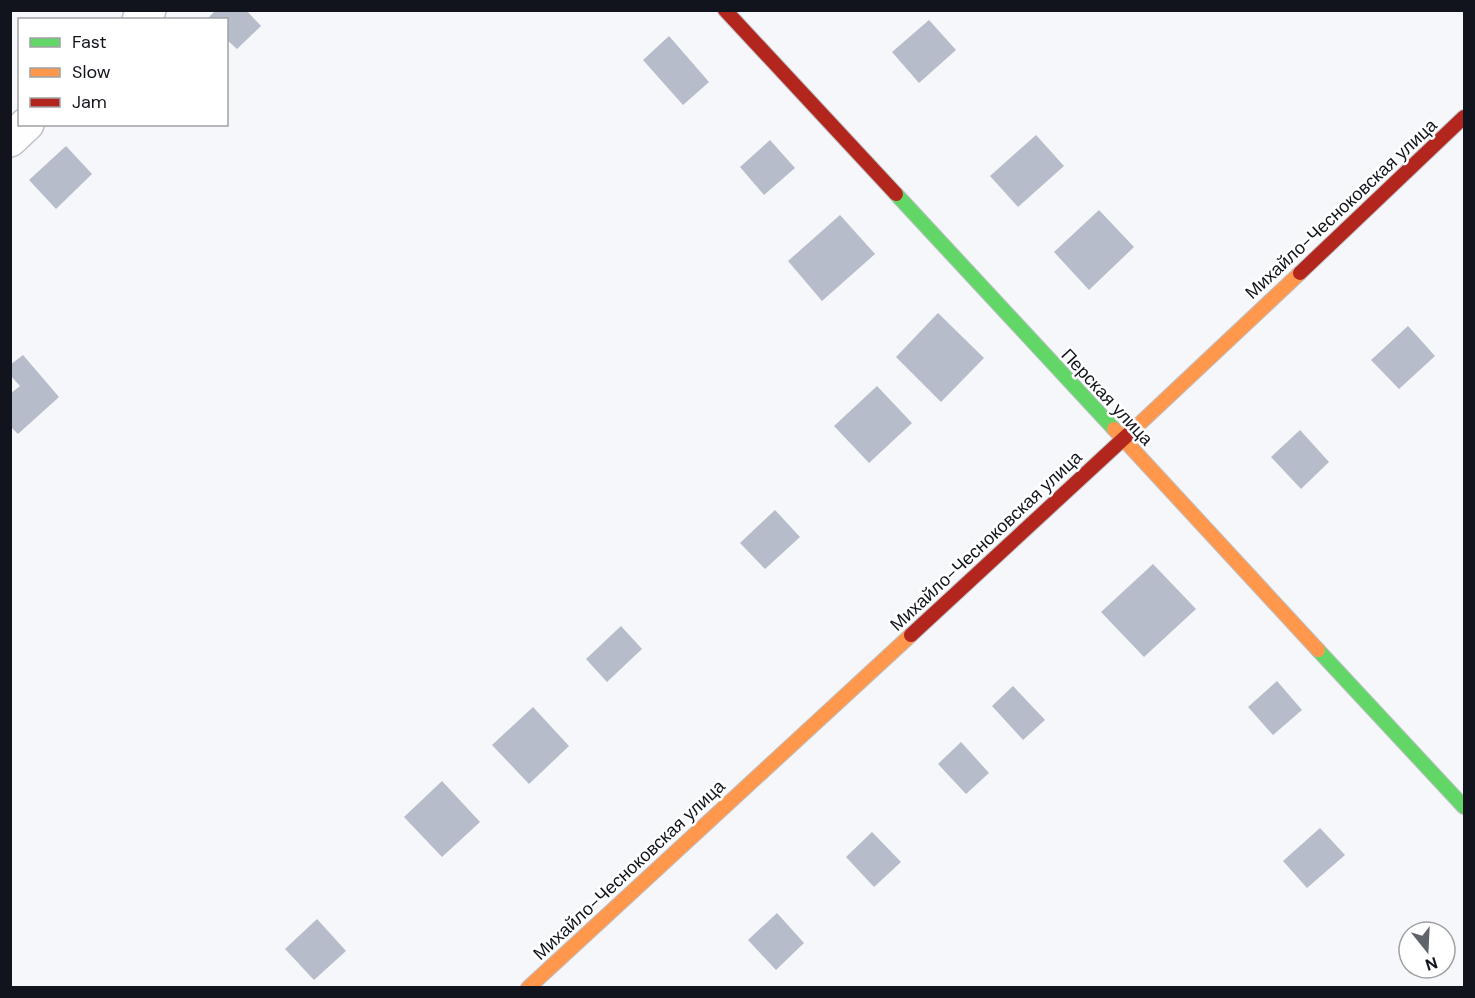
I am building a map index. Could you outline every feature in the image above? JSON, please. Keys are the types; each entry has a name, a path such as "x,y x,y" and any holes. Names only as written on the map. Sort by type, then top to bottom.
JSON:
{"street":[{"name":"Перская улица","path":"725,10 1464,807"},
{"name":"Михайло-Чесноковская улица","path":"528,987 1123,440 1464,117"},
{"path":"10,140 25,126"}],"building":[{"path":"216,10 246,10 261,26 237,49 228,41 228,18 208,18"},
{"path":"929,20 956,50 919,83 892,52"},
{"path":"669,36 709,82 683,105 643,60"},
{"path":"1036,135 1064,166 1018,207 990,176"},
{"path":"770,140 795,168 764,195 740,167"},
{"path":"66,146 92,174 56,209 29,180"},
{"path":"1099,210 1134,247 1089,290 1054,252"},
{"path":"840,215 875,254 822,301 788,261"},
{"path":"938,313 984,358 941,402 896,357"},
{"path":"1408,326 1435,356 1399,389 1371,360"},
{"path":"23,355 59,397 18,434 10,426 10,394 20,386 10,375 10,365"},
{"path":"877,386 912,423 869,463 834,426"},
{"path":"1300,430 1329,462 1301,489 1271,457"},
{"path":"775,510 800,537 765,569 740,543"},
{"path":"1153,564 1196,609 1144,657 1101,612"},
{"path":"621,626 642,649 607,682 586,659"},
{"path":"1277,681 1302,710 1273,735 1248,707"},
{"path":"1013,686 1045,720 1023,740 992,706"},
{"path":"533,707 569,746 529,784 492,745"},
{"path":"961,742 989,773 966,794 938,764"},
{"path":"442,781 480,822 442,857 404,817"},
{"path":"1320,828 1345,855 1307,888 1283,861"},
{"path":"872,832 901,862 874,887 846,857"},
{"path":"777,913 804,943 776,970 748,940"},
{"path":"317,919 346,951 314,980 285,949"}],"traffic: fast":[{"path":"896,194 1114,429"},
{"path":"1318,650 1464,807"}],"traffic: slow":[{"path":"1134,429 1300,273"},
{"path":"1114,429 1318,650"},
{"path":"528,988 911,635"}],"traffic: jam":[{"path":"725,10 896,194"},
{"path":"1300,273 1464,117"},
{"path":"911,635 1134,429"}]}
